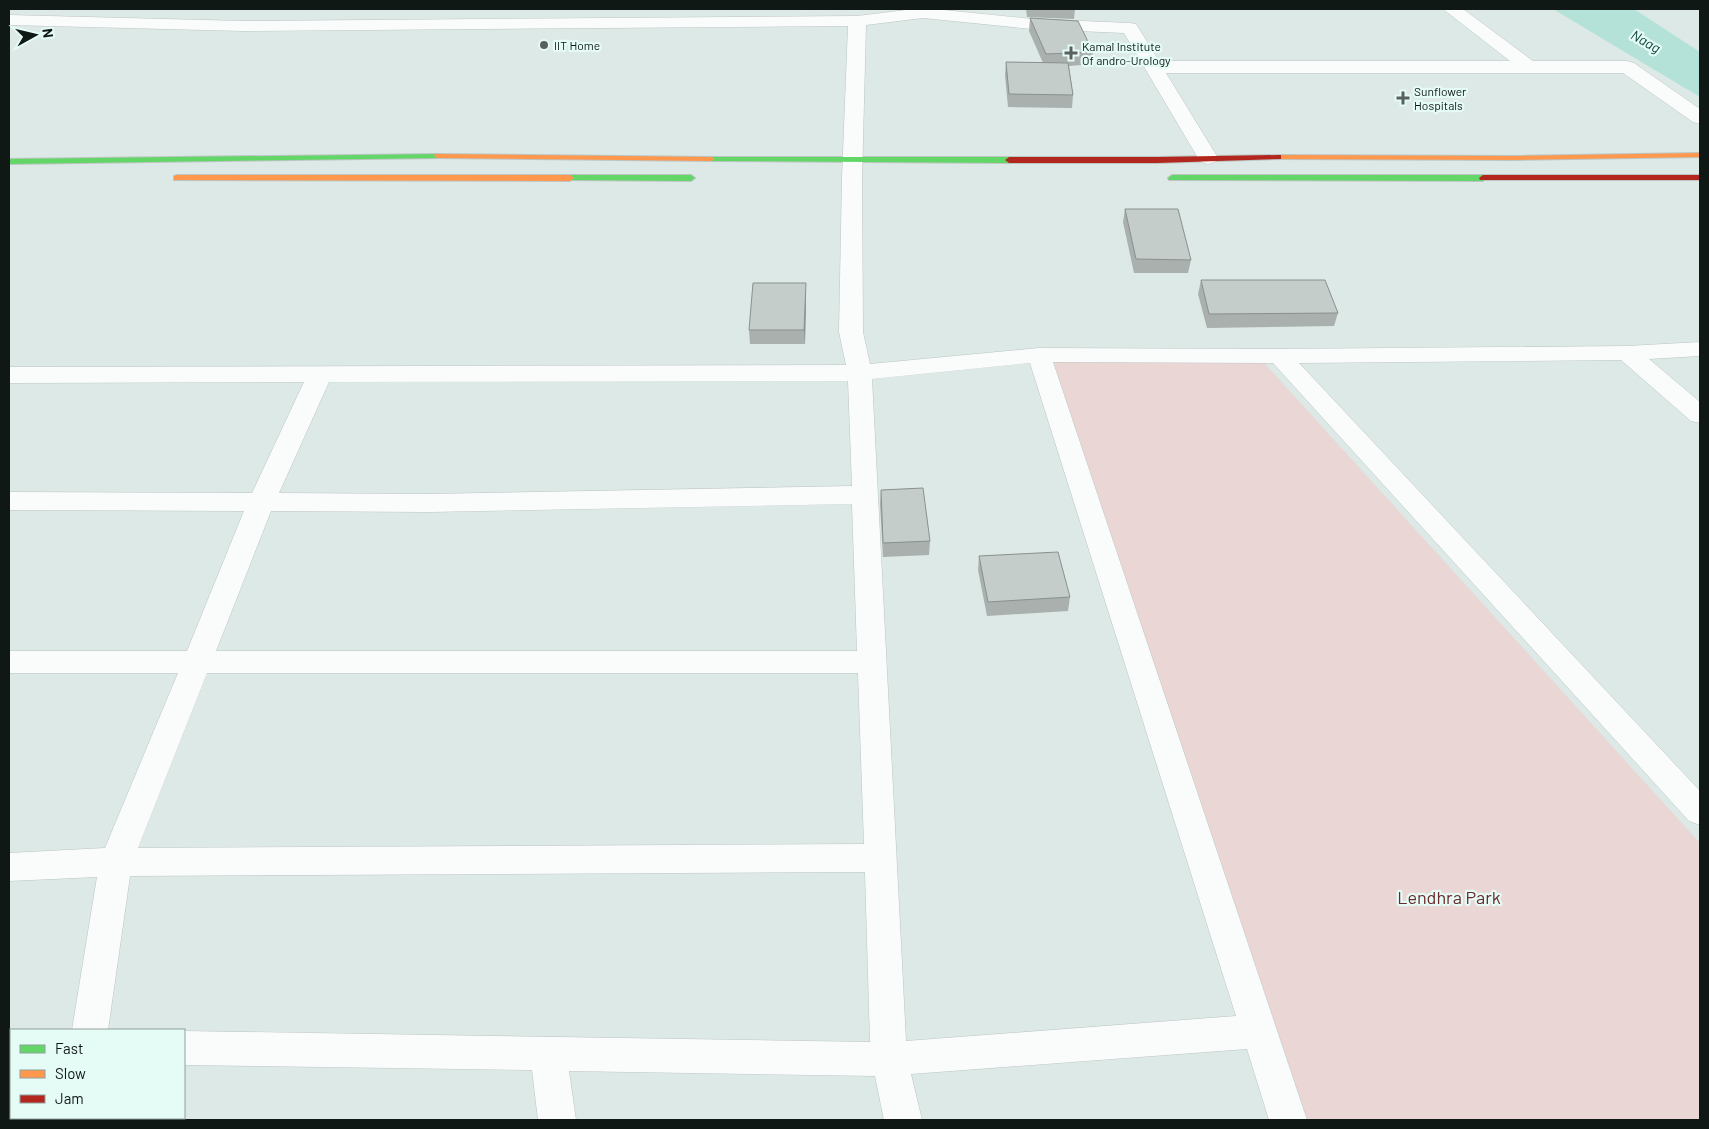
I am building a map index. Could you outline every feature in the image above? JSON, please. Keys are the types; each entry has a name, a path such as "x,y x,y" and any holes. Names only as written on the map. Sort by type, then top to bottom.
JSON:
{"main road":[{"path":"9,162 452,156 853,173 1208,158 1700,156"},
{"path":"168,178 704,178"},
{"path":"1162,178 1700,178"}],"street":[{"path":"1130,9 1130,28 1208,158"},
{"path":"1452,9 1530,67"},
{"path":"9,20 243,26 462,17 643,16 856,21 923,11 1032,24 1130,28"},
{"path":"856,21 851,332 860,372 889,1058 902,1120"},
{"path":"1154,67 1627,67 1700,118"},
{"path":"9,375 860,372 1039,355 1279,356 1627,353 1700,349"},
{"path":"1627,353 1700,415"},
{"path":"1039,355 1288,1120"},
{"path":"1279,356 1700,812"},
{"path":"90,1029 116,862 261,503 320,374"},
{"path":"9,501 439,502 866,495"},
{"path":"9,662 873,662"},
{"path":"9,867 116,862 881,858"},
{"path":"185,1048 889,1058 1259,1030"},
{"path":"548,1054 557,1120"}],"green space":[{"name":"Lendhra Park","path":"1039,355 1258,356 1700,843 1700,1120 1288,1120"}],"water":[{"name":"Naag","path":"1553,9 1634,9 1700,52 1700,97"}],"building":[{"path":"1030,18 1078,21 1093,52 1046,54"},
{"path":"1006,62 1068,63 1073,95 1009,94"},
{"path":"1125,209 1178,209 1191,260 1136,259"},
{"path":"1201,280 1325,280 1338,313 1209,314"},
{"path":"753,283 806,283 804,330 749,330"},
{"path":"923,488 930,541 883,543 881,490"},
{"path":"1058,552 1070,597 988,602 979,556"}],"traffic: fast":[{"path":"9,162 438,156"},
{"path":"711,159 1009,160"},
{"path":"570,178 691,178"},
{"path":"1172,178 1483,178"}],"traffic: slow":[{"path":"1278,157 1514,158 1700,155"},
{"path":"438,156 711,159"},
{"path":"177,178 570,178"}],"traffic: jam":[{"path":"1009,160 1157,160 1278,157"},
{"path":"1483,178 1700,178"}],"place":[{"name":"IIT Home","path":"544,45"},
{"name":"Kamal Institute Of andro-Urology","path":"1071,53"},
{"name":"Sunflower Hospitals","path":"1403,98"}]}
